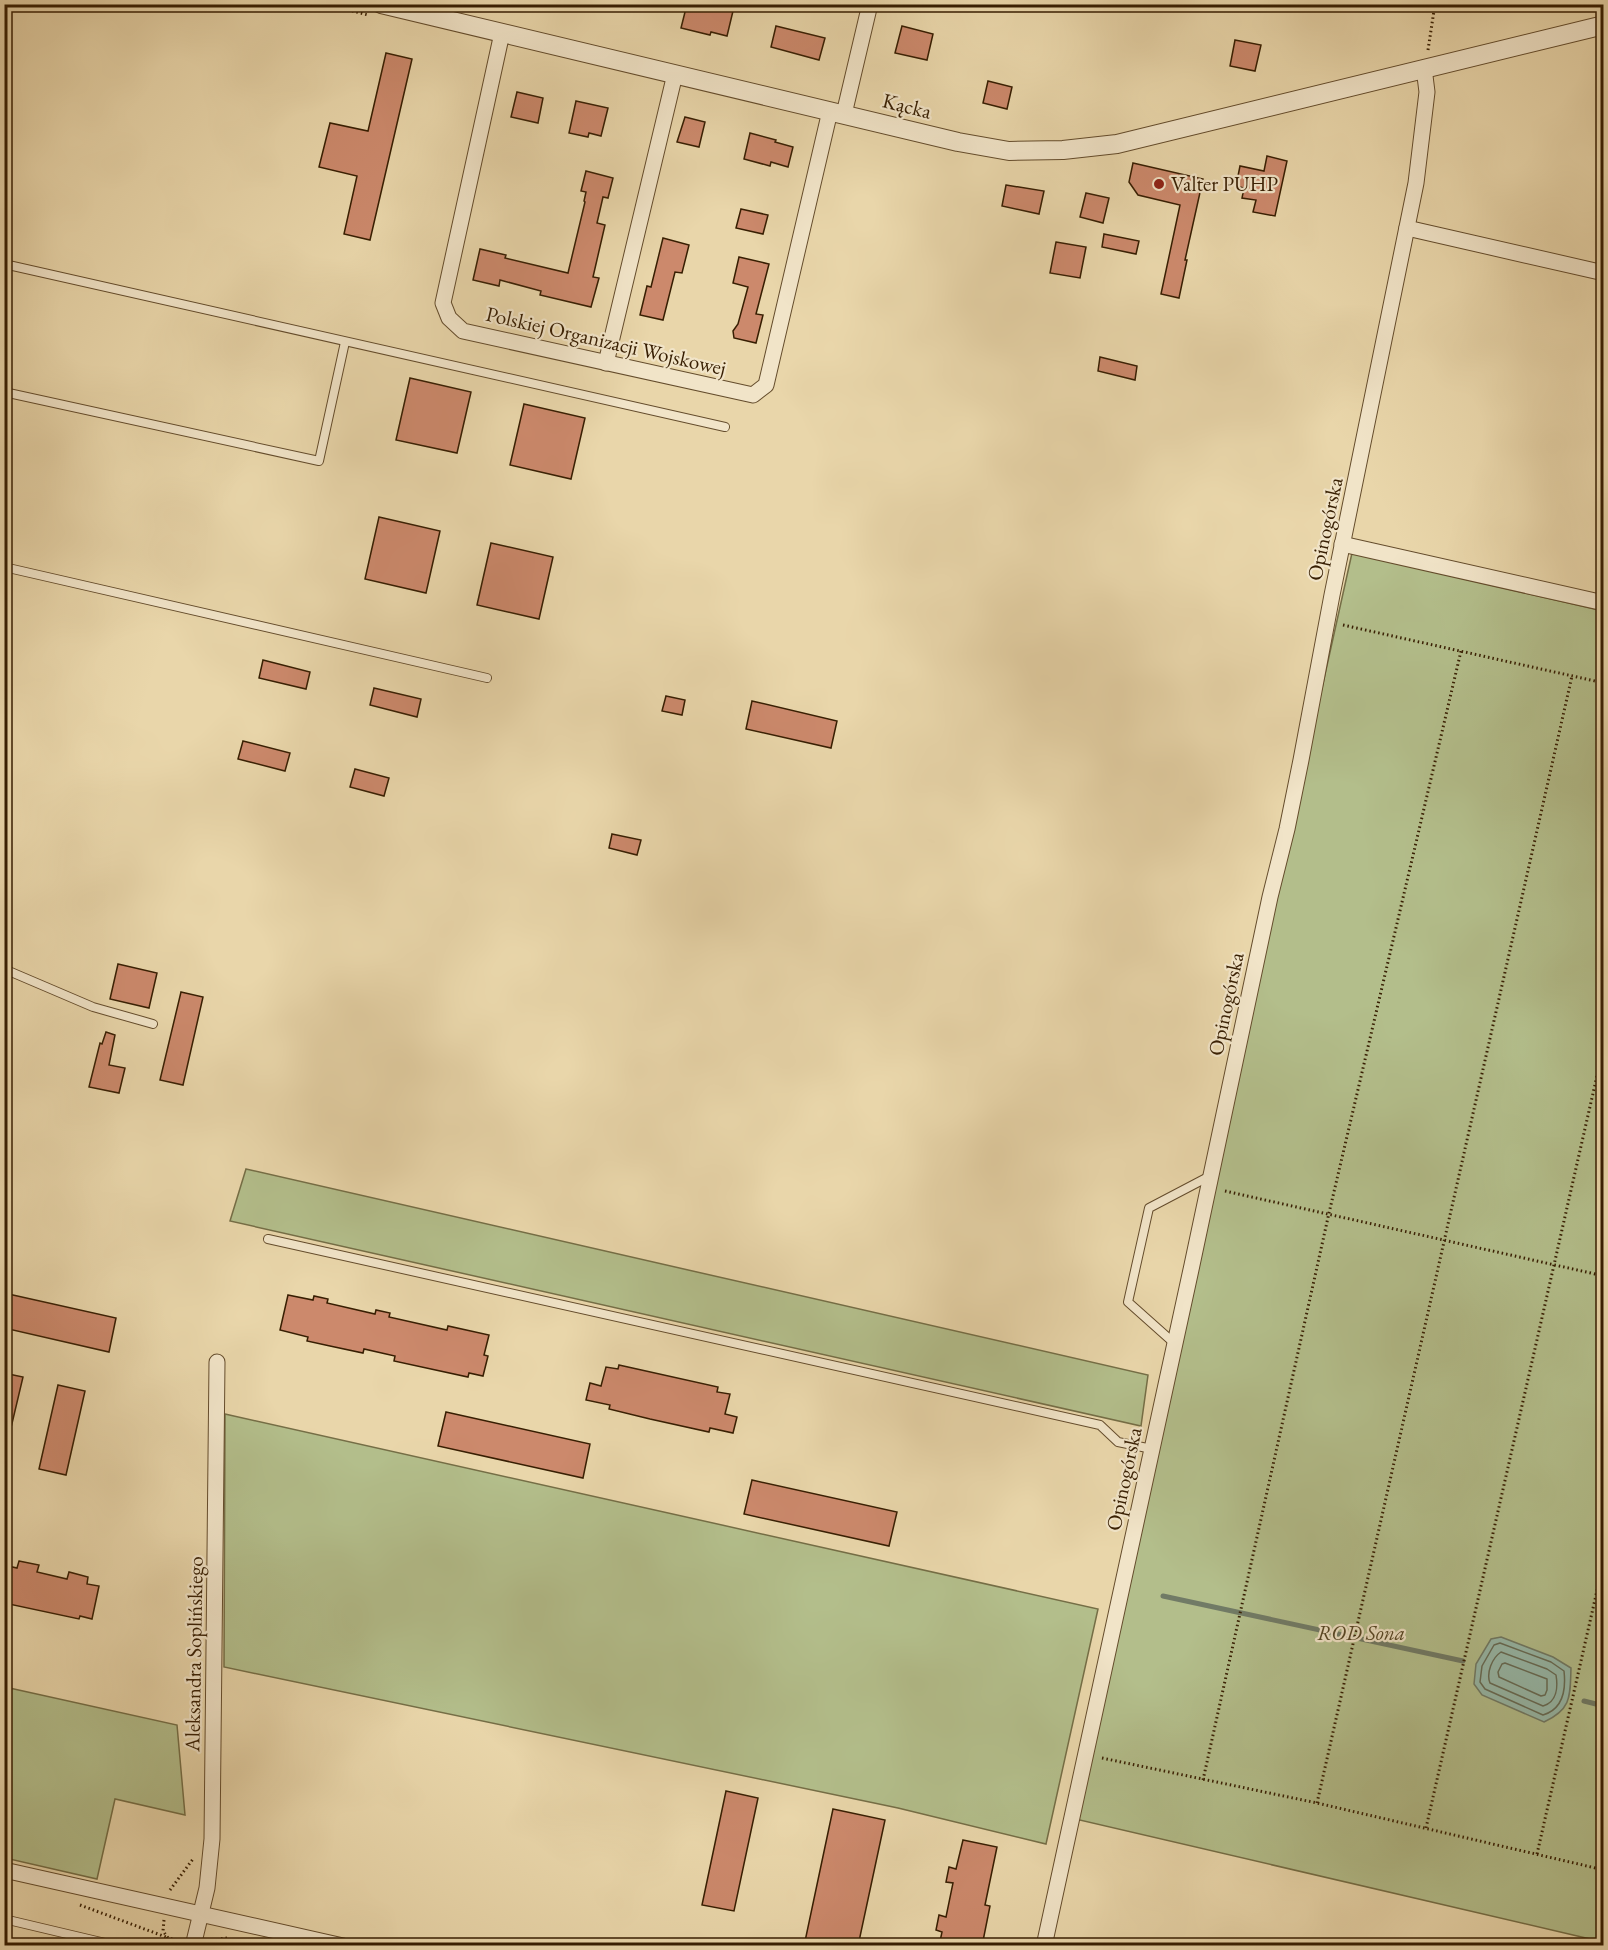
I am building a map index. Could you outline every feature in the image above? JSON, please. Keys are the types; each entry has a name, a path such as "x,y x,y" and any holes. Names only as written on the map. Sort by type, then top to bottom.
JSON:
{"street":[{"name":"Polskiej Organizacji Wojskowej","path":"502,33 443,303 449,318 463,331 753,395 766,385 867,5"},
{"name":"Kącka","path":"376,10 502,33 958,142 1009,151 1063,150 1117,144 1604,25"},
{"name":"Opinogórska","path":"1044,1946 1270,897 1287,829 1342,544 1416,183 1427,92 1424,69"},
{"path":"606,363 675,74"},
{"path":"1407,228 1604,273"},
{"path":"1342,544 1604,603"},
{"name":"Aleksandra Soplińskiego","path":"194,1945 213,1839 217,1362"},
{"path":"4,1870 343,1946"}],"lane":[{"path":"4,264 725,427"},
{"path":"4,392 319,461 345,342"},
{"path":"4,567 487,678"},
{"path":"4,969 93,1007 153,1024"},
{"path":"1174,1344 1128,1302 1149,1208 1209,1182"},
{"path":"268,1239 1100,1425 1118,1442 1152,1449"},
{"path":"4,1920 118,1946"}],"path":[{"path":"326,4 376,10"},
{"path":"1424,69 1435,4"},
{"path":"1327,621 1604,683"},
{"path":"1203,1780 1329,1213 1461,651"},
{"path":"1317,1803 1572,676"},
{"path":"1426,1828 1604,1045"},
{"path":"1209,1182 1329,1213 1604,1276"},
{"path":"1537,1854 1604,1560"},
{"path":"1086,1755 1317,1803 1604,1870"},
{"path":"168,1938 163,1932 166,1906 171,1889 195,1854"},
{"path":"78,1905 168,1938 194,1945"}],"green space":[{"name":"ROD Sona","path":"1352,553 1603,611 1603,1942 1071,1818"},
{"path":"246,1169 1148,1375 1141,1426 230,1221"},
{"path":"225,1414 1098,1609 1046,1844 898,1808 224,1667"},
{"path":"5,1687 177,1725 185,1815 115,1799 97,1879 5,1858"}],"water":[{"path":"1501,1637 1553,1657 1571,1668 1568,1701 1560,1712 1544,1722 1482,1695 1474,1684 1476,1664 1491,1639"}],"building":[{"path":"687,4 700,4 733,11 727,36 711,32 710,35 681,28"},
{"path":"776,26 825,38 819,60 771,47"},
{"path":"902,26 933,34 927,60 895,53"},
{"path":"1235,40 1261,45 1255,71 1230,66"},
{"path":"386,53 412,59 370,240 344,234 357,176 319,167 330,123 368,131"},
{"path":"988,81 1012,87 1007,109 983,103"},
{"path":"517,92 543,98 538,123 511,117"},
{"path":"576,101 608,108 601,136 589,133 588,137 569,133"},
{"path":"685,117 705,122 699,147 677,142"},
{"path":"750,133 793,147 788,167 771,162 770,166 744,159"},
{"path":"1267,156 1287,161 1275,216 1253,212 1256,200 1242,198 1244,188 1236,186 1240,166 1264,171"},
{"path":"1133,163 1203,179 1179,298 1161,294 1180,205 1138,195 1129,182"},
{"path":"586,171 613,178 608,198 603,197 597,223 605,225 593,277 599,278 591,307 540,295 541,291 500,280 499,286 473,280 480,249 506,255 505,258 568,273 585,202 586,192 581,191"},
{"path":"1006,185 1044,191 1039,214 1002,206"},
{"path":"1086,193 1109,198 1103,223 1080,217"},
{"path":"741,209 768,215 763,234 736,228"},
{"path":"1104,234 1139,241 1136,254 1102,247"},
{"path":"663,238 689,245 682,273 675,272 663,320 640,315 647,286 651,287"},
{"path":"1056,242 1086,247 1080,278 1050,273"},
{"path":"739,257 769,264 756,314 763,315 756,343 734,338 733,331 738,324 748,287 733,283"},
{"path":"1100,357 1137,366 1135,380 1098,371"},
{"path":"410,378 471,392 457,453 396,440"},
{"path":"524,404 585,418 571,479 510,465"},
{"path":"379,517 440,531 426,593 365,579"},
{"path":"491,543 553,557 539,619 477,605"},
{"path":"263,660 310,672 306,689 259,678"},
{"path":"374,688 421,699 417,717 370,705"},
{"path":"666,696 685,700 682,715 662,711"},
{"path":"752,701 837,721 831,748 746,729"},
{"path":"243,741 290,753 285,771 238,759"},
{"path":"355,769 389,778 384,796 350,787"},
{"path":"612,834 641,840 637,855 609,848"},
{"path":"118,964 157,973 149,1008 110,999"},
{"path":"181,992 203,997 183,1085 160,1080"},
{"path":"106,1032 115,1035 109,1065 125,1068 119,1093 89,1087 100,1043 102,1044"},
{"path":"4,1293 116,1318 109,1352 4,1328"},
{"path":"288,1295 313,1300 314,1296 328,1299 327,1303 375,1314 376,1310 390,1313 389,1317 447,1330 448,1326 489,1335 484,1355 488,1356 483,1376 469,1373 468,1377 394,1361 395,1356 364,1349 363,1353 307,1341 308,1337 280,1330"},
{"path":"619,1365 718,1387 717,1392 730,1394 725,1414 737,1417 733,1433 710,1428 709,1432 650,1419 609,1409 610,1405 586,1400 590,1383 601,1386 606,1367 618,1369"},
{"path":"4,1373 23,1377 10,1432 4,1431"},
{"path":"58,1385 85,1391 66,1475 39,1469"},
{"path":"446,1412 590,1444 583,1478 438,1446"},
{"path":"752,1480 897,1512 889,1546 744,1514"},
{"path":"19,1561 39,1565 37,1572 67,1579 69,1572 88,1577 87,1584 99,1586 92,1619 80,1616 79,1619 4,1603 4,1565 17,1568"},
{"path":"726,1791 758,1798 734,1911 702,1905"},
{"path":"833,1809 885,1820 858,1946 804,1946"},
{"path":"963,1840 997,1847 985,1905 990,1906 982,1946 939,1946 942,1932 936,1930 939,1915 946,1917 953,1883 946,1882 949,1867 956,1869"}],"waterway":[{"path":"1163,1596 1463,1661"},
{"path":"1584,1701 1604,1706"}],"place":[{"name":"Valter PUHP","path":"1159,184"}]}
